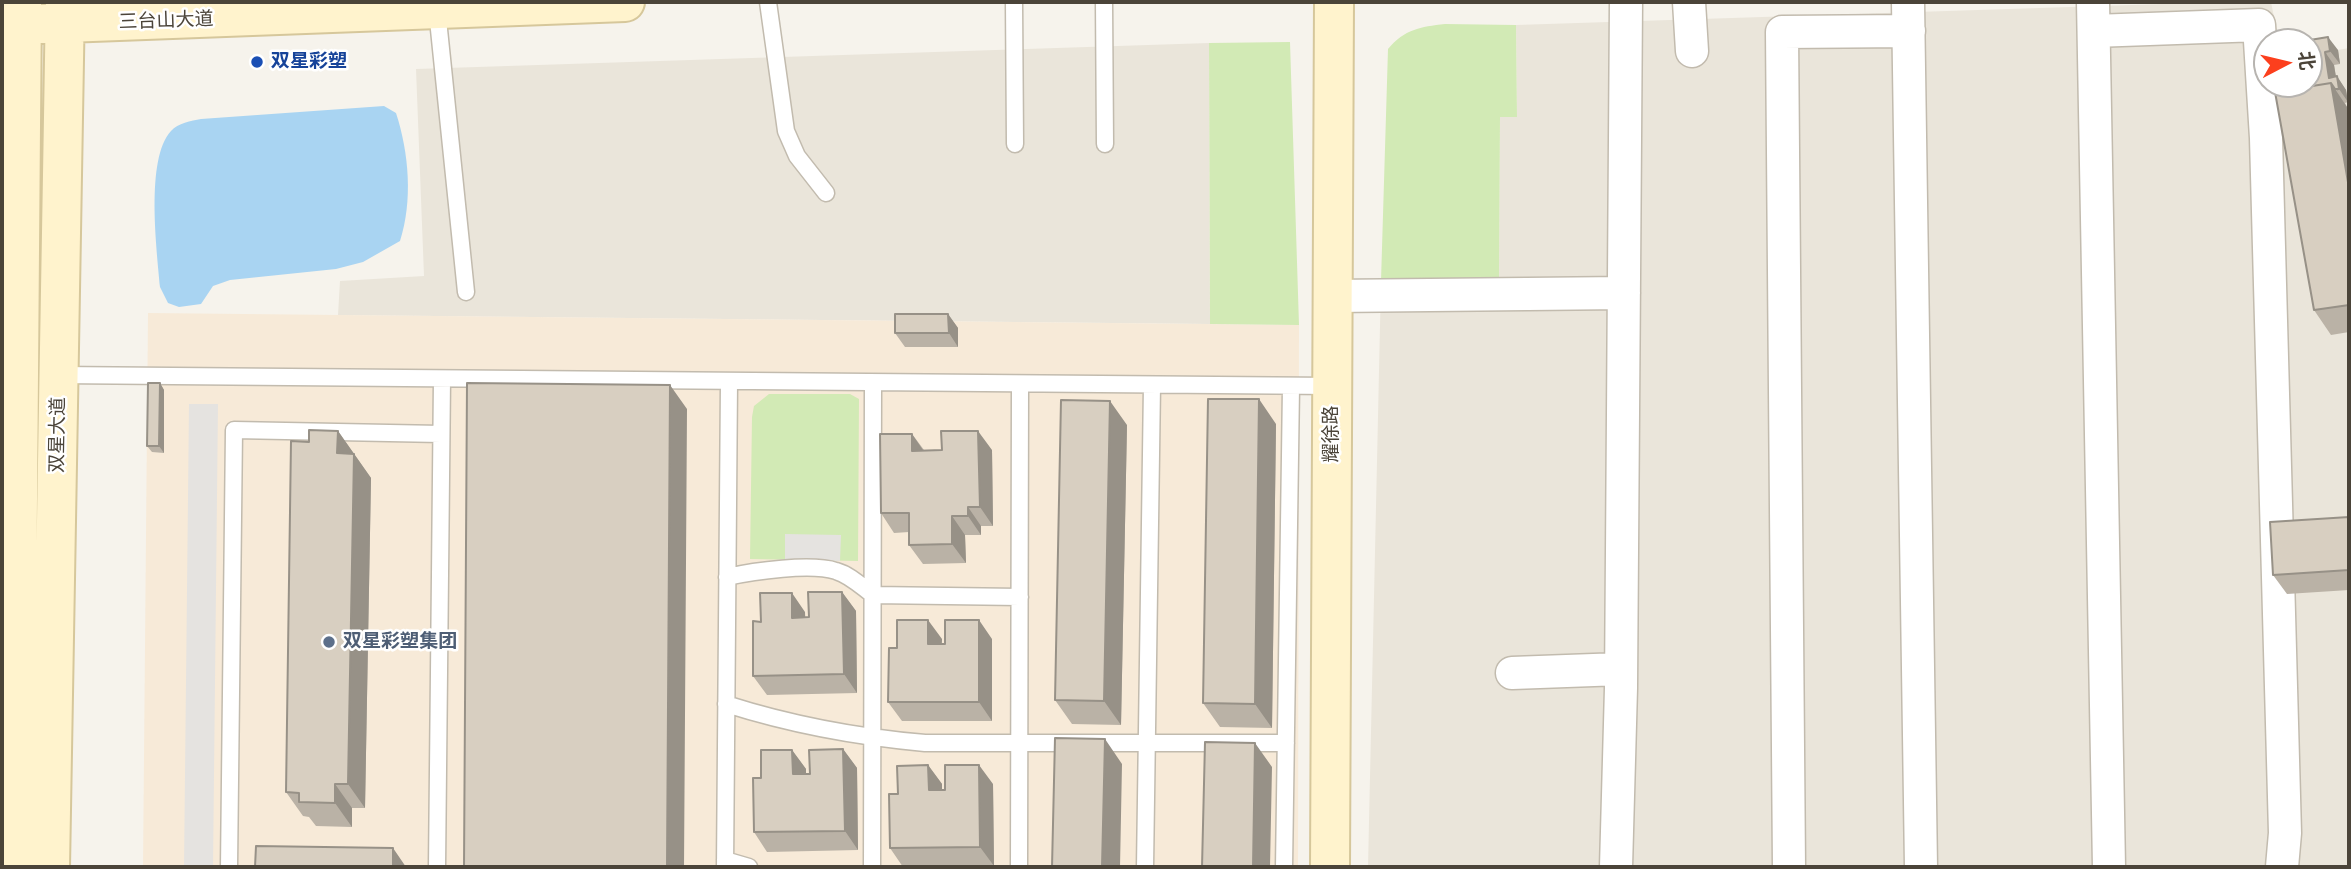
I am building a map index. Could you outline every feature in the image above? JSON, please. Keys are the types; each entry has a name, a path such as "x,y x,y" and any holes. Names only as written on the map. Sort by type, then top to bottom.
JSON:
{"street":[{"name":"三台山大道","path":"15,16 436,10 625,2"},
{"name":"耀徐路","path":"1330,867 1334,2"},
{"path":"1616,867 1621,669 1626,2"},
{"path":"1689,2 1692,51"},
{"name":"双星大道","path":"15,867 27,815 39,375 65,14"},
{"name":"双星大道","path":"15,16 39,375"},
{"path":"1789,867 1782,32 1908,16 1915,671 1921,867"},
{"path":"2109,867 2094,17 2259,24 2266,138 2285,820 2282,867"},
{"path":"1333,296 1624,293"},
{"path":"1512,673 1621,669"},
{"name":"双星大道","path":"27,815 50,867"}],"lane":[{"path":"768,2 786,131 797,156 826,193"},
{"path":"1014,2 1014,145"},
{"path":"1104,2 1105,144"},
{"path":"436,10 466,292"},
{"path":"39,375 1332,386"},
{"path":"437,867 442,379"},
{"path":"729,382 725,863 749,867"},
{"path":"872,867 873,383"},
{"path":"1018,867 1020,384"},
{"path":"1145,867 1152,385"},
{"path":"1284,867 1291,387"},
{"path":"229,867 233,429 441,434"},
{"path":"727,577 763,569 833,569 855,580 873,595 1020,597"},
{"path":"726,704 801,725 872,738 925,743 1286,743"}],"shaded area":[{"path":"2271,2 2276,28 2253,28 2253,98 2323,98 2323,53 2349,48 2349,867 1368,867 1381,281 1499,281 1500,116 1517,116 1516,25"},
{"path":"1209,43 1210,324 338,315 340,281 424,276 416,69"},
{"path":"148,313 1299,325 1298,867 143,867"},
{"path":"189,404 218,404 213,867 184,867"},
{"path":"785,534 841,535 840,561 785,559"}],"green space":[{"path":"1445,24 1516,25 1517,117 1500,117 1499,281 1381,281 1388,49 1414,30"},
{"path":"1290,42 1299,325 1210,324 1209,43"},
{"path":"769,394 850,394 859,399 858,561 750,559 752,417 754,406"}],"water":[{"path":"384,106 396,113 404,144 408,177 407,210 400,241 363,262 336,269 230,280 213,286 201,304 179,307 168,303 160,287 155,229 155,183 163,144 174,128 201,119"}],"building":[{"path":"2328,37 2330,51 2325,52 2329,78 2337,76 2339,89 2335,89 2331,83 2323,84 2323,38"},
{"path":"2331,83 2349,188 2349,305 2314,310 2276,98 2323,98 2323,84"},
{"path":"895,314 948,314 949,333 895,333"},
{"path":"148,383 160,383 159,446 147,446"},
{"path":"467,383 670,385 667,867 464,867"},
{"path":"1208,399 1259,399 1255,704 1203,703"},
{"path":"1061,400 1110,401 1104,701 1055,700"},
{"path":"309,430 338,431 337,453 354,454 348,784 335,784 335,803 299,802 299,793 286,792 291,441 309,442"},
{"path":"941,431 978,431 980,507 968,507 968,516 952,516 952,544 909,545 909,513 881,513 880,434 912,434 912,451 942,450"},
{"path":"2349,517 2349,570 2273,575 2270,522"},
{"path":"808,592 842,592 844,674 753,676 753,621 761,622 760,593 792,593 792,618 809,617"},
{"path":"897,620 928,620 928,644 945,644 945,620 979,620 979,702 888,702 889,648 897,648"},
{"path":"1055,738 1105,739 1102,867 1052,867"},
{"path":"1205,742 1255,743 1253,867 1202,867"},
{"path":"843,749 845,831 754,832 753,778 761,778 761,750 792,750 793,774 810,774 809,750"},
{"path":"928,765 929,790 945,790 945,765 979,765 980,847 890,848 889,794 898,794 897,766"},
{"path":"256,846 393,848 393,867 255,867"}],"place":[{"name":"双星彩塑","path":"257,62"},
{"name":"双星彩塑集团","path":"329,642"}]}
